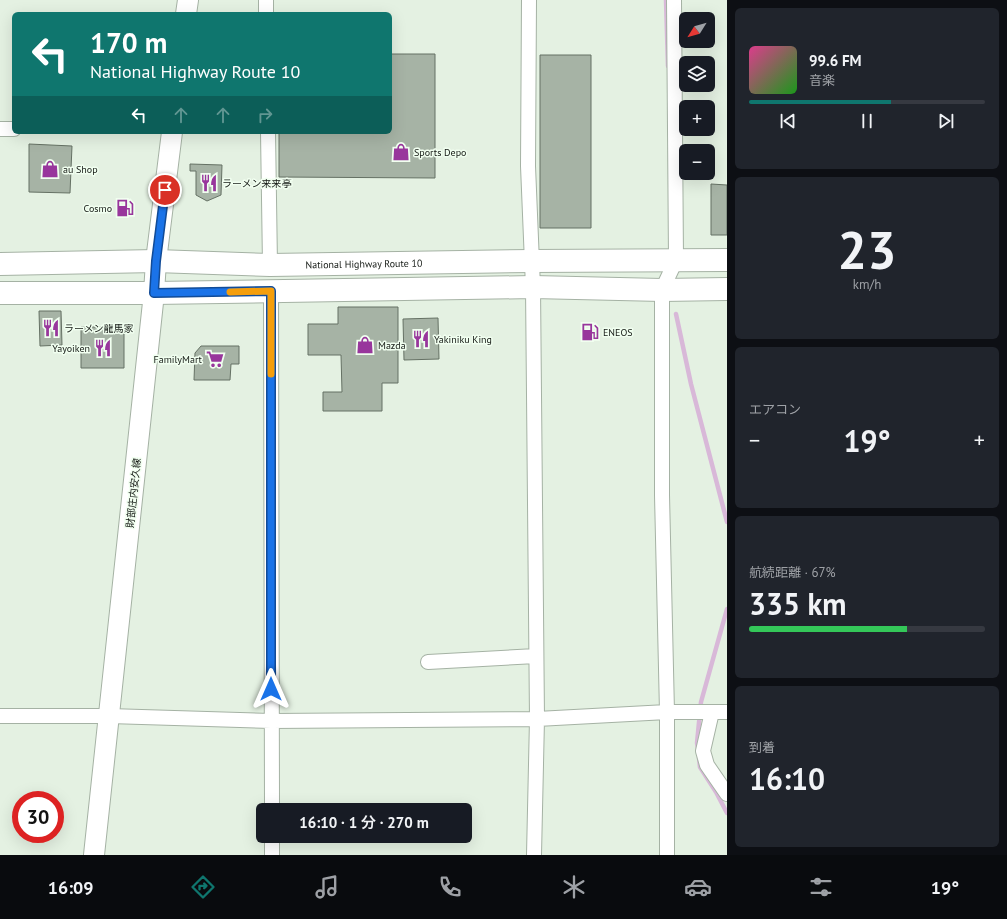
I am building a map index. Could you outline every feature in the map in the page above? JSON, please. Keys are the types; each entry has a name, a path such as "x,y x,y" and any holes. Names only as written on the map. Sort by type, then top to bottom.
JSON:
{"highway":[{"name":"National Highway Route 10","path":"0,264 156,261 270,266 532,261 727,260"},
{"path":"0,293 154,293 533,287 662,290 727,289"}],"main road":[{"path":"186,12 188,0"},
{"name":"財部庄内安久線","path":"94,855 154,293 156,261 172,134"}],"street":[{"path":"266,0 266,12"},
{"path":"529,0 528,166 533,287 537,719 534,855"},
{"path":"667,855 667,712 662,495 662,290 676,260 674,0"},
{"path":"0,129 12,129"},
{"path":"268,134 270,266"},
{"path":"271,291 272,803"},
{"path":"428,662 536,656"},
{"path":"0,716 109,716 271,721 537,719 667,712 727,712"},
{"path":"704,712 703,751 707,765 727,794"},
{"path":"272,843 272,855"}],"building":[{"path":"392,54 435,54 435,178 279,177 279,134 392,134"},
{"path":"540,55 591,55 591,228 540,228"},
{"name":"au Shop","path":"29,144 72,146 70,193 29,192"},
{"name":"ラーメン来来亭","path":"190,164 222,165 221,195 207,201 196,195 196,171 190,171"},
{"path":"711,184 727,185 727,235 711,235"},
{"path":"338,307 398,307 398,383 382,383 382,411 323,411 323,392 342,392 341,355 308,355 308,324 338,324"},
{"name":"ラーメン龍馬家","path":"39,311 61,311 62,345 40,346"},
{"name":"Yakiniku King","path":"438,318 439,359 404,360 403,319"},
{"name":"Yayoiken","path":"81,327 124,327 124,368 81,368"},
{"path":"201,346 239,346 239,364 231,364 230,380 194,380 195,353"}],"waterway":[{"path":"666,0 668,66"},
{"path":"676,314 691,384 727,522"},
{"path":"698,749 697,743 701,702 727,609"},
{"path":"699,758 700,767 727,813"}],"slow traffic":[{"path":"230,292 271,291 271,374"}],"place":[{"name":"Sports Depo","path":"401,152"},
{"name":"au Shop","path":"50,169"},
{"name":"ラーメン来来亭","path":"209,183"},
{"name":"Cosmo","path":"125,208"},
{"name":"ラーメン龍馬家","path":"51,328"},
{"name":"ENEOS","path":"590,332"},
{"name":"Yakiniku King","path":"421,339"},
{"name":"Mazda","path":"365,345"},
{"name":"Yayoiken","path":"103,348"},
{"name":"FamilyMart","path":"215,359"}],"route":[{"path":"165,190 156,261 154,293 271,291 271,689"}]}
